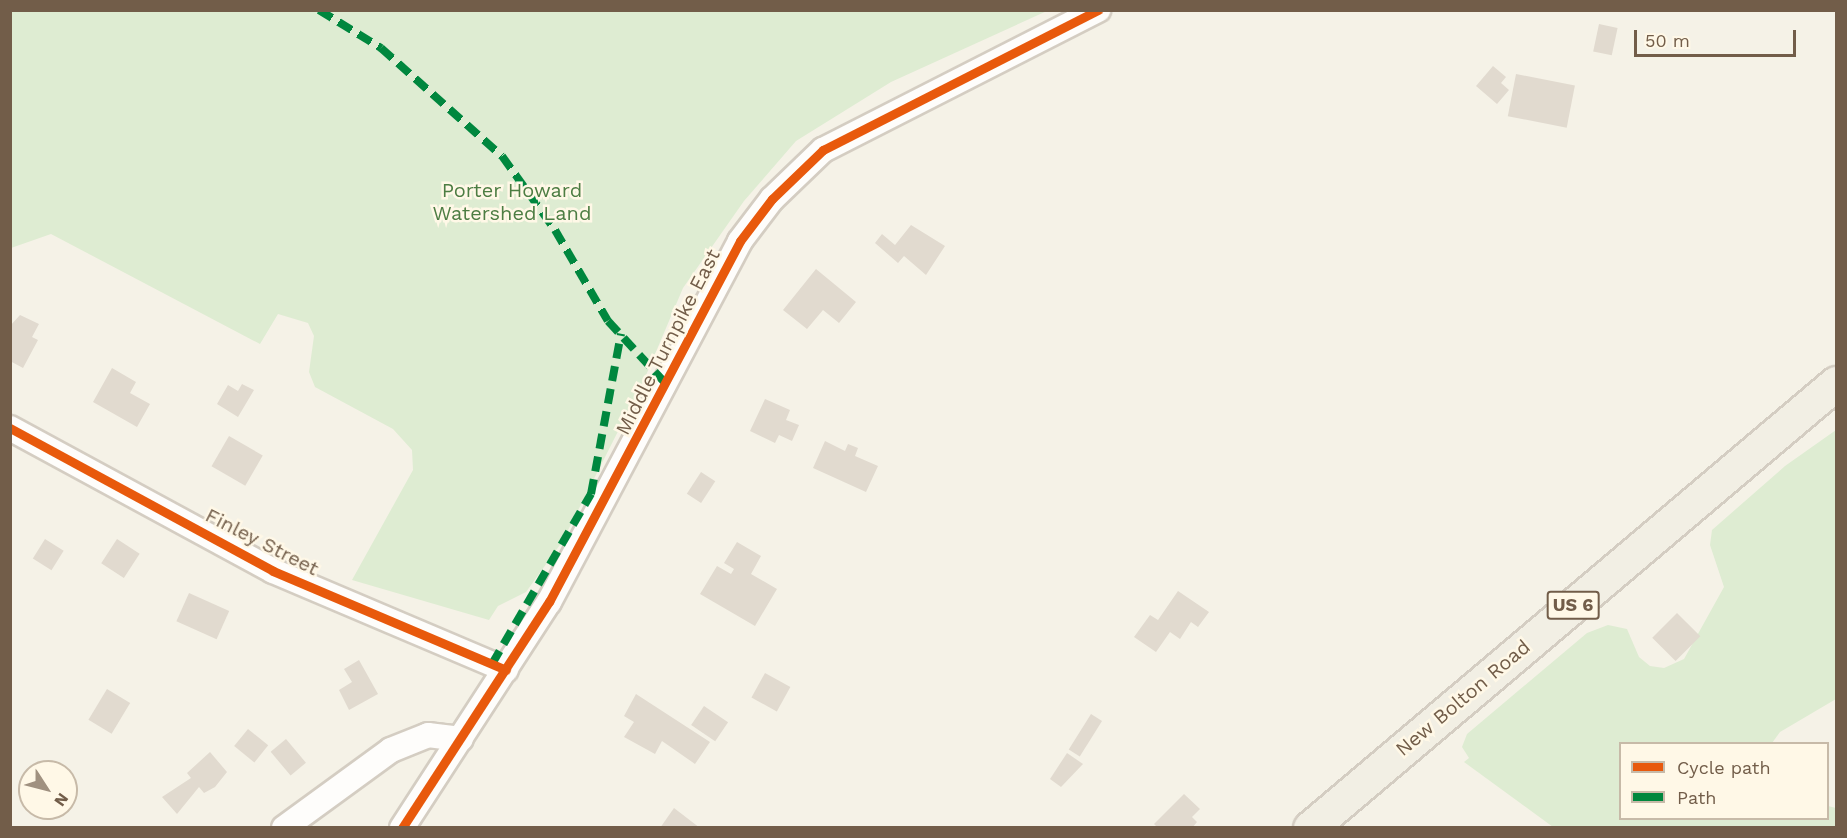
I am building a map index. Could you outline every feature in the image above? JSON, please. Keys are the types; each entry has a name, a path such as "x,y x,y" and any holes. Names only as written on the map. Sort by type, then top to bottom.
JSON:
{"main road":[{"name":"New Bolton Road","path":"1310,828 1836,383"}],"street":[{"name":"Middle Turnpike East","path":"402,828 506,670 612,488 740,241 772,199 822,150 1098,10"},
{"name":"Finley Street","path":"10,428 273,571 506,670"},
{"path":"284,828 391,750 428,735 461,739"}],"green space":[{"name":"Porter Howard Watershed Land","path":"11,10 1047,11 891,82 796,141 744,201 683,288 644,380 562,542 526,592 498,606 489,620 352,580 413,470 412,450 393,429 315,387 309,372 314,336 308,323 278,314 260,344 51,234 11,248"},
{"path":"1836,430 1836,699 1780,732 1773,742 1619,742 1619,820 1829,820 1829,806 1836,808 1836,827 1553,827 1464,762 1469,758 1462,747 1467,734 1587,633 1608,625 1627,629 1639,657 1650,666 1664,668 1684,659 1724,587 1710,545 1712,530 1785,466"}],"building":[{"path":"1599,24 1618,28 1612,55 1593,51"},
{"path":"1493,66 1506,77 1501,83 1509,90 1497,104 1476,86"},
{"path":"1516,74 1575,85 1567,128 1508,116"},
{"path":"911,225 945,246 926,275 904,256 898,263 875,243 882,234 895,245"},
{"path":"816,269 856,302 839,323 823,310 807,329 783,310"},
{"path":"20,315 39,324 32,337 38,340 23,368 10,361 10,326"},
{"path":"112,368 136,382 130,393 150,404 137,427 93,402"},
{"path":"242,384 254,390 238,417 217,404 228,385 238,391"},
{"path":"765,399 790,410 786,420 799,425 792,441 779,435 775,443 750,431"},
{"path":"229,436 263,456 245,486 212,466"},
{"path":"825,441 845,451 848,444 858,448 855,456 878,466 866,492 813,468"},
{"path":"701,472 715,481 701,503 687,494"},
{"path":"45,539 64,551 51,570 33,559"},
{"path":"117,539 140,554 124,578 101,563"},
{"path":"737,542 761,556 751,574 777,589 755,626 700,594 717,566 731,574 734,569 724,563"},
{"path":"1178,591 1209,612 1198,627 1191,622 1180,639 1170,632 1156,652 1134,637 1150,615 1158,620"},
{"path":"189,593 229,611 217,639 176,621"},
{"path":"1677,613 1700,636 1676,661 1652,638"},
{"path":"359,660 378,694 349,710 339,690 352,682 344,669"},
{"path":"765,673 790,687 777,712 751,697"},
{"path":"107,689 130,703 112,734 88,720"},
{"path":"636,694 710,742 695,764 662,741 655,754 624,737 634,722 624,716"},
{"path":"704,706 728,722 715,741 691,725"},
{"path":"1091,714 1102,721 1080,757 1069,750"},
{"path":"248,729 268,745 254,762 234,746"},
{"path":"286,739 306,763 291,776 271,752"},
{"path":"210,752 227,772 215,787 204,793 199,787 177,814 162,797 191,778 187,773"},
{"path":"1067,753 1083,764 1061,787 1050,779"},
{"path":"1184,794 1200,809 1192,817 1197,822 1192,828 1158,828 1154,824"},
{"path":"674,808 700,828 660,828"}],"marked path":[{"path":"319,10 381,48 502,156 555,230 608,321 667,385"},
{"path":"492,664 591,494 621,334"}],"cycle path":[{"path":"402,828 549,602 740,241 772,199 823,150 1098,10"},
{"path":"10,428 273,571 506,670"}]}
